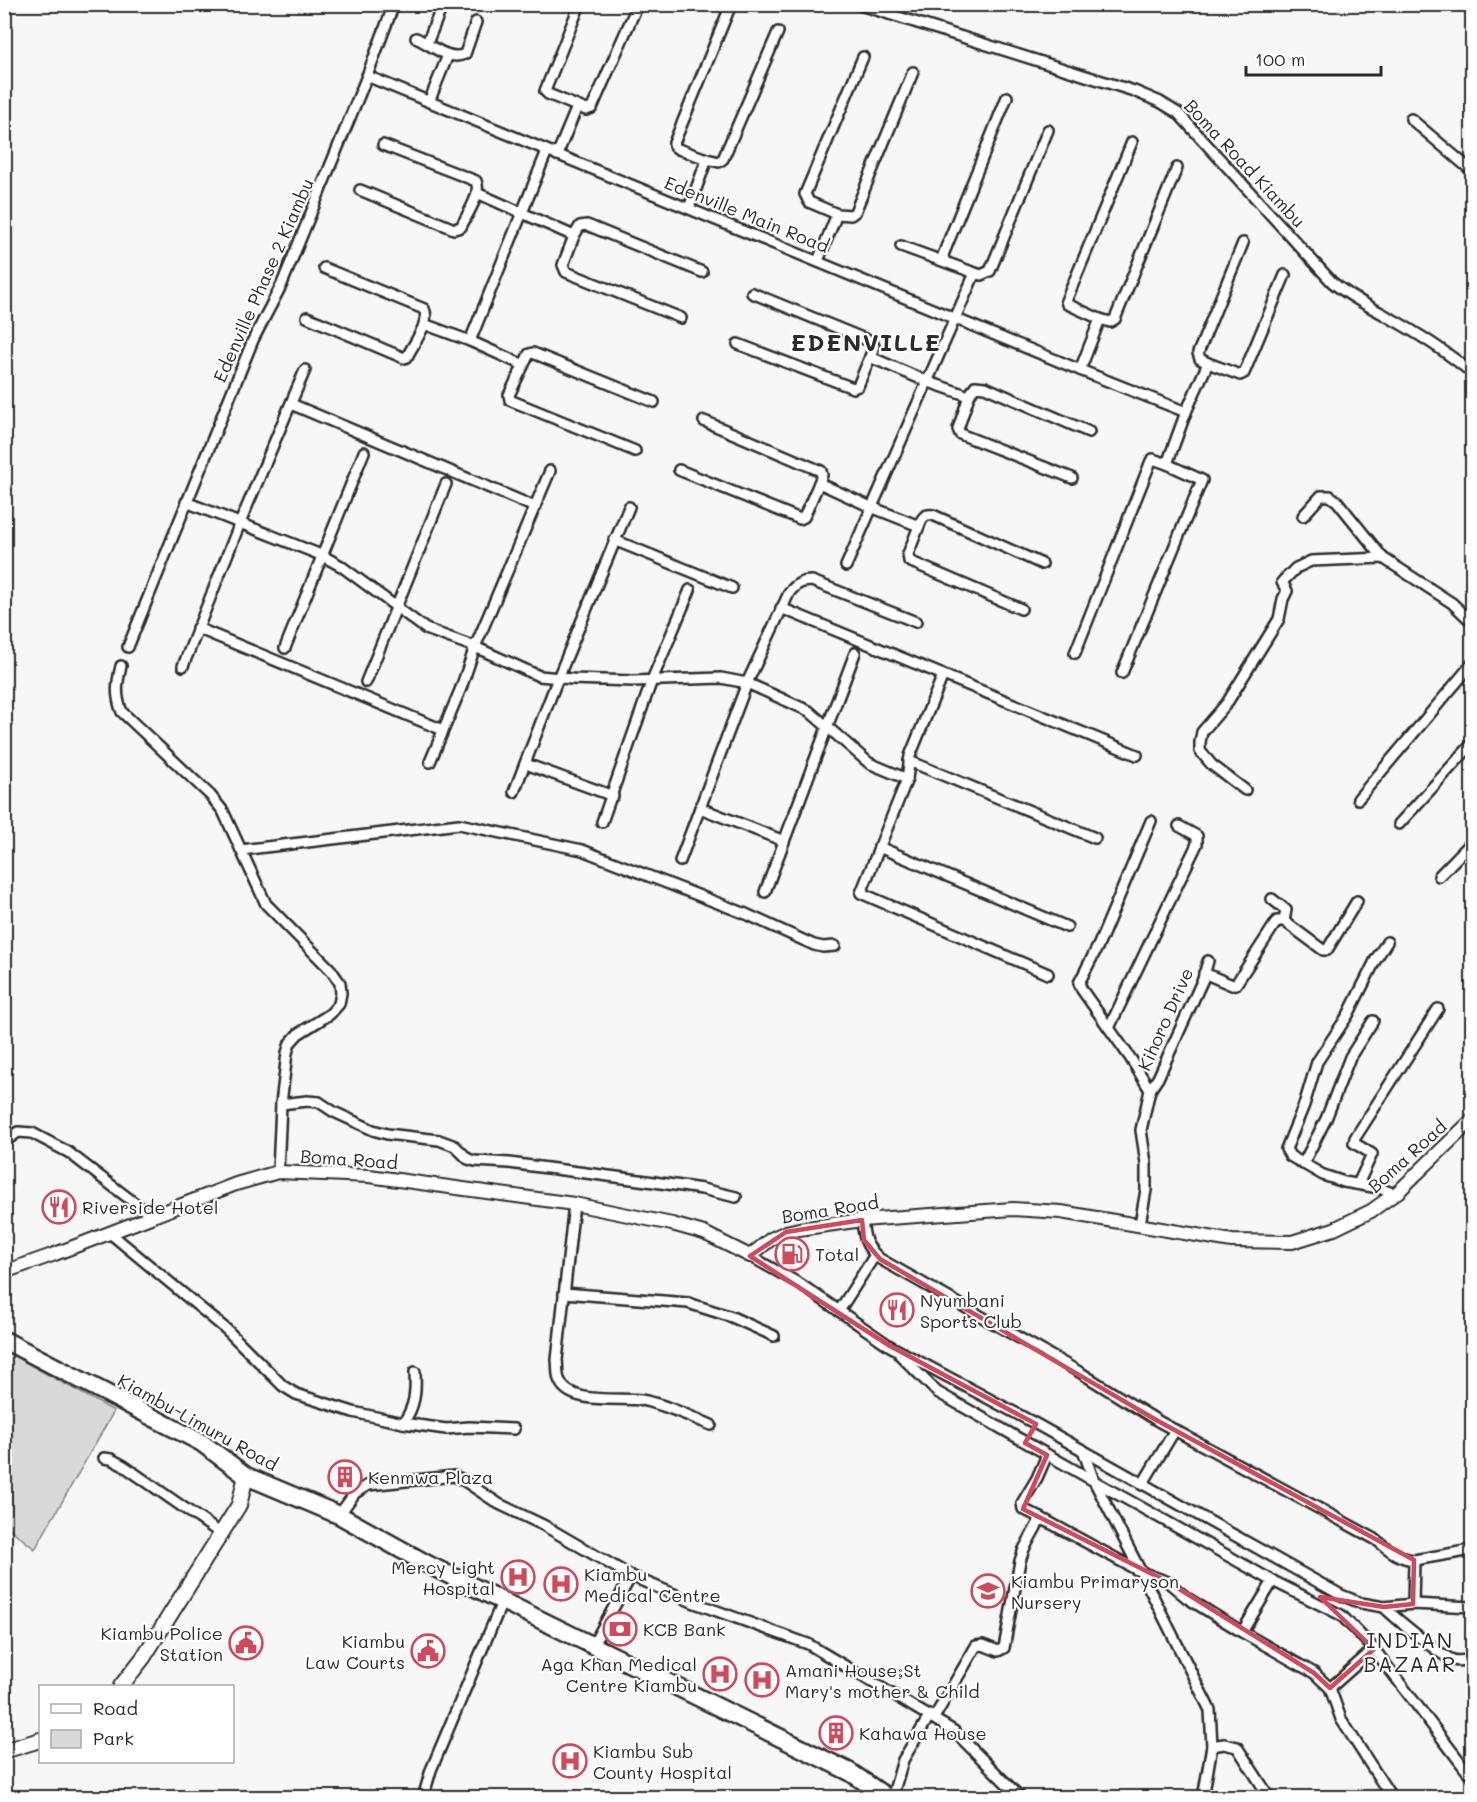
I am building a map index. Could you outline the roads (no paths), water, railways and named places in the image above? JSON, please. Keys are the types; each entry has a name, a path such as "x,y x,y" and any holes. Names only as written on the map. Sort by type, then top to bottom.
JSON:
{"highway":[{"name":"Kiambu-Limuru Road","path":"4,1340 202,1443 246,1476 339,1515 429,1565 850,1772 890,1797"}],"main road":[{"name":"Boma Road","path":"4,1272 236,1184 278,1172 369,1176 574,1204 672,1224 704,1233 750,1257 771,1239 786,1232 862,1220 1013,1209 1061,1212 1232,1241 1292,1242 1334,1229 1371,1211 1395,1194 1473,1120"},
{"path":"122,1685 143,1658 239,1505 246,1476"},
{"path":"4,1751 39,1740"}],"street":[{"path":"367,76 394,4"},
{"path":"427,43 443,4"},
{"path":"580,4 545,89 548,94 586,110 592,108 638,4"},
{"name":"Boma Road Kiambu","path":"857,4 1122,87 1169,107 1178,113 1332,282 1352,298 1423,339 1473,373"},
{"path":"730,7 674,143 678,149 719,162 723,159 778,32"},
{"path":"416,38 447,55 459,56 465,54 476,22"},
{"path":"429,102 447,55"},
{"path":"863,57 805,194 809,202 837,214 851,215 855,212 912,72"},
{"name":"Edenville Main Road","path":"367,76 1186,412"},
{"name":"Edenville Phase 2 Kiambu","path":"128,647 144,614 253,340 282,285 367,76"},
{"path":"944,260 943,255 1007,98"},
{"path":"557,155 577,107"},
{"path":"1412,119 1473,171"},
{"path":"901,246 975,273 986,274 992,269 1048,130"},
{"path":"1132,142 1066,304 1100,319 1110,322 1115,319 1176,168"},
{"path":"360,190 458,230 461,227 477,193 478,185 473,179 383,145"},
{"path":"470,341 547,151"},
{"path":"689,208 707,159"},
{"path":"477,193 573,236"},
{"path":"818,261 837,214"},
{"path":"681,318 566,272 563,265 573,236 580,225 587,225 702,272"},
{"path":"1244,243 1198,353 1200,359 1240,375 1244,373 1285,276"},
{"path":"306,317 404,358 407,357 424,324 426,312 424,309 324,268"},
{"path":"846,566 975,273"},
{"path":"738,344 853,388 858,386 874,346 872,342 752,293"},
{"path":"1080,370 1100,319"},
{"path":"424,324 470,341 523,365"},
{"path":"635,451 510,400 509,395 529,354 533,353 654,402"},
{"path":"870,357 926,381 969,396"},
{"path":"1167,464 1186,412 1208,363"},
{"path":"183,666 305,370"},
{"path":"1072,478 960,434 958,429 969,396 975,386 979,385 1089,432"},
{"path":"291,404 535,507"},
{"path":"679,470 800,519 804,518 822,475 821,471 704,422"},
{"path":"285,648 364,452"},
{"path":"1075,653 1151,461 1153,459 1167,464 1202,480 1122,673"},
{"path":"430,762 475,647 549,471"},
{"path":"819,483 919,526"},
{"path":"366,682 446,484"},
{"path":"1303,516 1321,496 1330,496 1337,501 1383,558 1452,603 1473,622"},
{"path":"188,500 321,555 341,566 426,629 475,647 539,676 652,681 721,678 747,683 809,711 869,763 907,779"},
{"path":"514,792 628,507"},
{"path":"1021,609 909,561 908,554 923,517 928,514 933,515 1042,564"},
{"path":"614,540 732,588"},
{"path":"1245,790 1212,765 1200,751 1200,742 1202,732 1227,703 1279,619 1287,591 1282,582 1296,568 1311,561 1383,558"},
{"path":"680,861 747,683 781,608 794,586 802,581 812,581 916,622"},
{"path":"602,822 652,681 690,590"},
{"path":"781,608 1137,755"},
{"path":"197,628 443,730"},
{"path":"765,892 855,653"},
{"path":"1358,800 1473,664"},
{"path":"121,666 116,687 122,712 210,795 223,812 266,904 331,970 340,983 339,1004 330,1014 298,1034 290,1044 284,1072 278,1172"},
{"path":"943,675 909,761 907,779 861,893 1048,974"},
{"path":"1399,824 1473,744"},
{"path":"909,761 1095,838"},
{"path":"526,764 613,796"},
{"path":"700,808 784,841"},
{"path":"1150,1090 1082,990 1079,982 1099,944 1151,821"},
{"path":"241,850 459,824 582,850 746,914 814,945 835,946"},
{"path":"1109,1028 1197,844 1197,836 1179,826"},
{"path":"1439,876 1473,842"},
{"path":"879,847 1067,927"},
{"path":"1272,898 1286,910 1284,921"},
{"path":"1204,973 1232,985 1236,984 1277,921 1284,921 1327,951 1357,901"},
{"path":"1387,942 1348,1015 1317,1062 1304,1105 1286,1149 1290,1156 1323,1175 1395,1194"},
{"name":"Kihoro Drive","path":"1140,1224 1146,1190 1146,1163 1141,1130 1150,1090 1158,1078 1208,961"},
{"path":"1358,1184 1372,1154 1357,1146 1354,1138 1438,1009"},
{"path":"1302,1164 1326,1119 1350,1057 1373,1021"},
{"path":"281,1104 319,1102 334,1112 374,1130 387,1134 439,1140 455,1146 468,1159 475,1161 509,1163 647,1181 702,1189 736,1197"},
{"path":"4,1142 18,1132 41,1138 68,1152 153,1217"},
{"path":"574,1204 557,1360 559,1378 564,1388 576,1395 588,1397 641,1400 711,1425"},
{"path":"862,1220 864,1240 875,1255 888,1264 1081,1373 1175,1430 1374,1539 1396,1554 1414,1560 1473,1550"},
{"path":"110,1233 227,1330 283,1386 296,1394 353,1412 403,1423 446,1429 469,1427 514,1429"},
{"path":"839,1311 875,1255"},
{"path":"750,1257 800,1284 890,1346 1036,1424 1349,1599 1384,1607 1413,1604 1473,1607"},
{"path":"564,1293 688,1302 732,1317 774,1336"},
{"path":"890,1346 937,1392 1273,1581 1341,1616 1374,1649 1467,1772 1473,1776"},
{"path":"403,1423 411,1413 415,1402 416,1372"},
{"path":"1025,1443 1036,1424"},
{"path":"1142,1485 1175,1430"},
{"path":"1083,1450 1094,1481 1210,1710 1212,1746 1203,1797"},
{"path":"1047,1455 1022,1503 1023,1509 1141,1572 1168,1582 1187,1598 1314,1673 1330,1688 1341,1719 1392,1797"},
{"path":"104,1458 124,1466 220,1533"},
{"path":"339,1515 355,1493 368,1485 454,1476 499,1504 543,1525 631,1576 695,1603 808,1644 954,1731 1022,1797"},
{"path":"890,1797 903,1760 976,1646 983,1645 998,1652 1004,1648 1020,1561 1041,1518"},
{"path":"1413,1604 1414,1560"},
{"path":"593,1645 631,1576"},
{"path":"1242,1632 1273,1581"},
{"path":"1341,1616 1349,1599"},
{"path":"423,1797 431,1770 503,1600"},
{"path":"1384,1607 1393,1617 1443,1655 1462,1661 1473,1659"},
{"path":"1330,1688 1374,1649"},
{"path":"1212,1746 1224,1744 1237,1747 1270,1797"}],"place":[{"name":"Riverside Hotel","path":"59,1207"},
{"name":"Total","path":"792,1254"},
{"name":"Nyumbani Sports Club","path":"897,1310"},
{"name":"Kenmwa Plaza","path":"345,1477"},
{"name":"Mercy Light Hospital","path":"518,1577"},
{"name":"Kiambu Medical Centre","path":"561,1584"},
{"name":"Kiambu Primaryson Nursery","path":"988,1591"},
{"name":"KCB Bank","path":"620,1629"},
{"name":"Kiambu Police Station","path":"246,1643"},
{"name":"Kiambu Law Courts","path":"428,1651"},
{"name":"Aga Khan Medical Centre Kiambu","path":"720,1674"},
{"name":"Amani House;St Mary's mother & Child","path":"762,1680"},
{"name":"Kahawa House","path":"836,1733"},
{"name":"Kiambu Sub County Hospital","path":"570,1761"}],"district":[{"name":"EDENVILLE","path":"866,341"},
{"name":"INDIAN BAZAAR","path":"1410,1651"}]}
